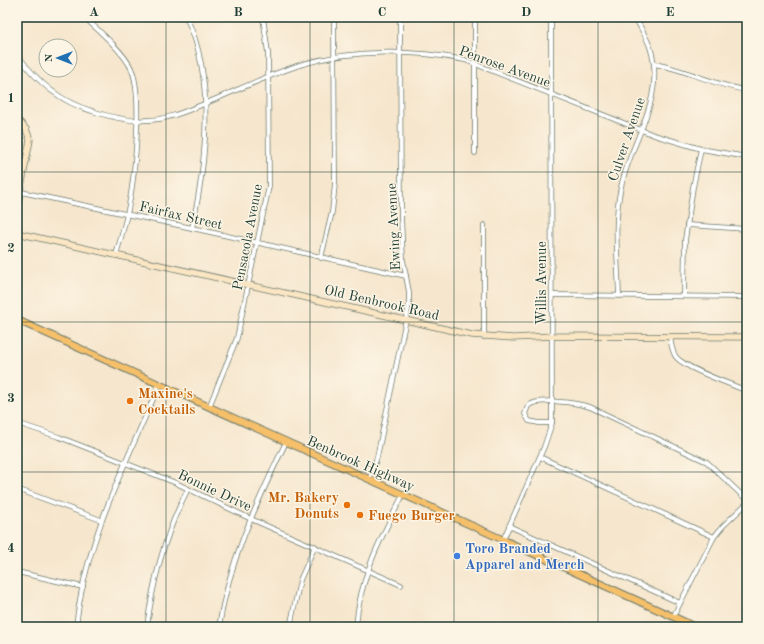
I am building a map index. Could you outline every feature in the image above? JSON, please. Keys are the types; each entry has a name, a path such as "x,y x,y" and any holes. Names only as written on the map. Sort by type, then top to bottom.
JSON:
{"main road":[{"name":"Benbrook Highway","path":"17,320 696,627"}],"street":[{"path":"84,17 126,60 132,69 136,87 137,120 130,196 127,214 116,255"},
{"path":"186,17 200,55 205,103 202,176 192,228"},
{"name":"Pensacola Avenue","path":"209,407 237,338 269,186 269,78 268,53 263,17"},
{"path":"321,258 329,227 335,184 334,17"},
{"name":"Ewing Avenue","path":"369,480 377,457 409,305 403,260 401,217 400,17"},
{"path":"475,17 475,152"},
{"name":"Willis Avenue","path":"503,540 540,457 552,422 552,17"},
{"name":"Culver Avenue","path":"619,296 619,200 630,157 654,93 654,64 650,46 635,17"},
{"name":"Penrose Avenue","path":"17,54 27,69 44,86 72,104 110,117 137,120 163,118 178,114 303,64 334,57 400,53 441,55 474,64 641,130 701,149 747,157"},
{"path":"654,64 679,70 718,84 747,90"},
{"path":"17,119 26,129 30,140 17,208"},
{"path":"684,296 685,246 692,194 701,149"},
{"name":"Fairfax Street","path":"21,192 192,228 406,276"},
{"path":"484,225 484,337"},
{"path":"688,225 747,229"},
{"name":"Old Benbrook Road","path":"17,233 484,337 747,337"},
{"path":"552,295 747,297"},
{"path":"670,337 674,354 678,359 688,366 747,391"},
{"path":"76,627 83,587 101,520 124,463 159,385"},
{"path":"552,422 539,423 529,421 525,410 530,404 552,402 570,402 590,407 707,462 747,502 714,537 674,617"},
{"name":"Bonnie Drive","path":"17,423 60,437 188,489 251,519 401,585"},
{"path":"219,627 227,583 251,519 286,442"},
{"path":"540,457 714,537"},
{"path":"17,489 101,520"},
{"path":"147,627 150,605 162,555 179,507 188,489"},
{"path":"356,627 367,570 381,536 403,495"},
{"path":"509,526 680,603"},
{"path":"290,627 300,580 315,546"},
{"path":"17,572 83,587"}],"shaded area":[{"path":"17,130 23,137 25,146 17,182"}],"place":[{"name":"Maxine's Cocktails","path":"130,401"},
{"name":"Mr. Bakery Donuts","path":"347,505"},
{"name":"Fuego Burger","path":"360,515"},
{"name":"Toro Branded Apparel and Merch","path":"457,556"}]}
